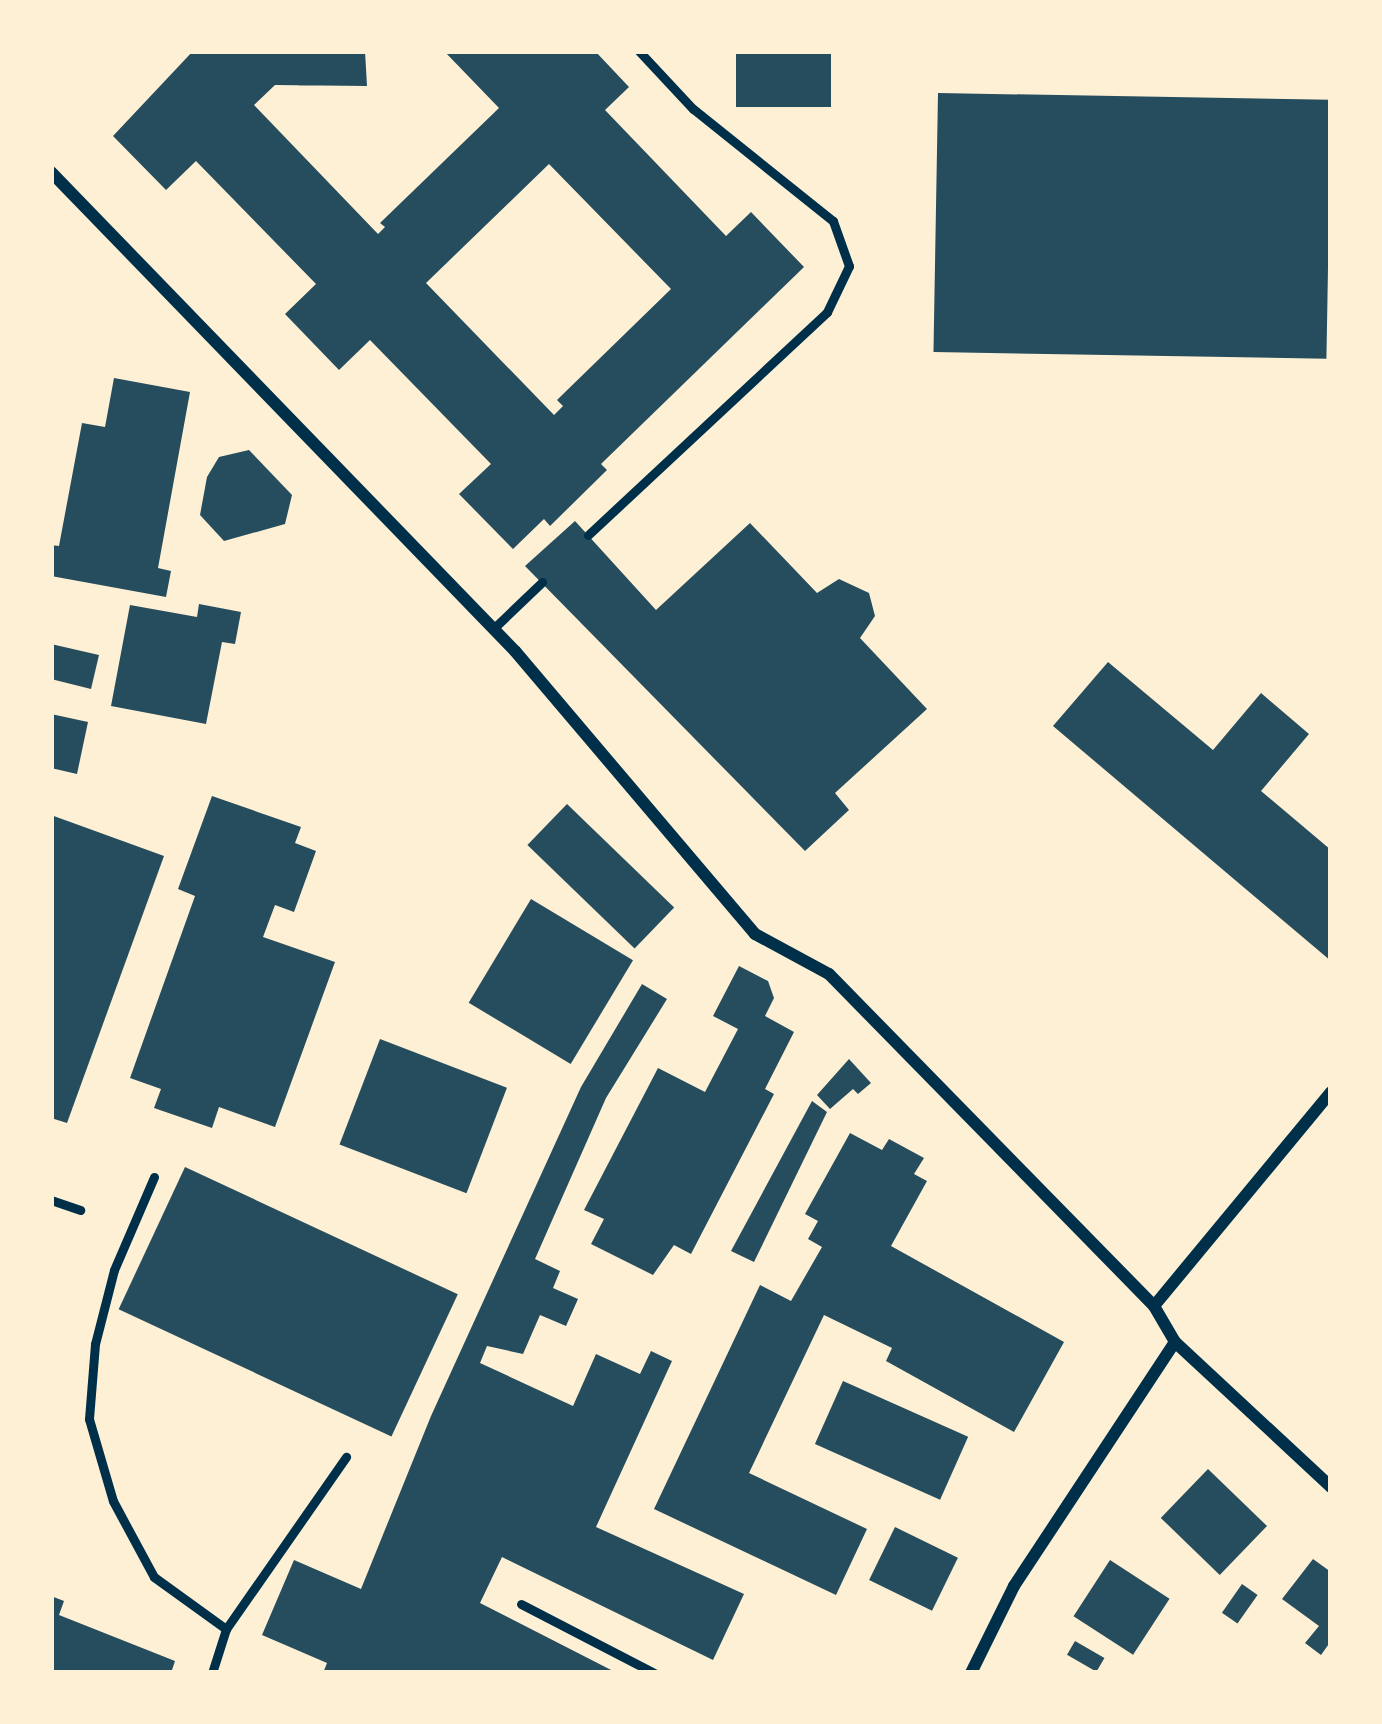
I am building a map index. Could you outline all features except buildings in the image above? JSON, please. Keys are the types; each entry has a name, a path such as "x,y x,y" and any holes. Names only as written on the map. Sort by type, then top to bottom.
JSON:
{"street":[{"path":"51,172 493,629 755,934 829,974 1154,1306 1175,1342 1331,1487"},
{"path":"1154,1306 1331,1092"},
{"path":"971,1673 1014,1586 1175,1342"}],"lane":[{"path":"588,535 827,312 849,266 833,221 693,109 639,51"},
{"path":"493,629 542,582"},
{"path":"154,1178 114,1270 95,1344 89,1419 113,1501 154,1576 226,1630"},
{"path":"51,1200 80,1210"},
{"path":"212,1673 226,1630 346,1457"},
{"path":"521,1604 654,1673"}]}
